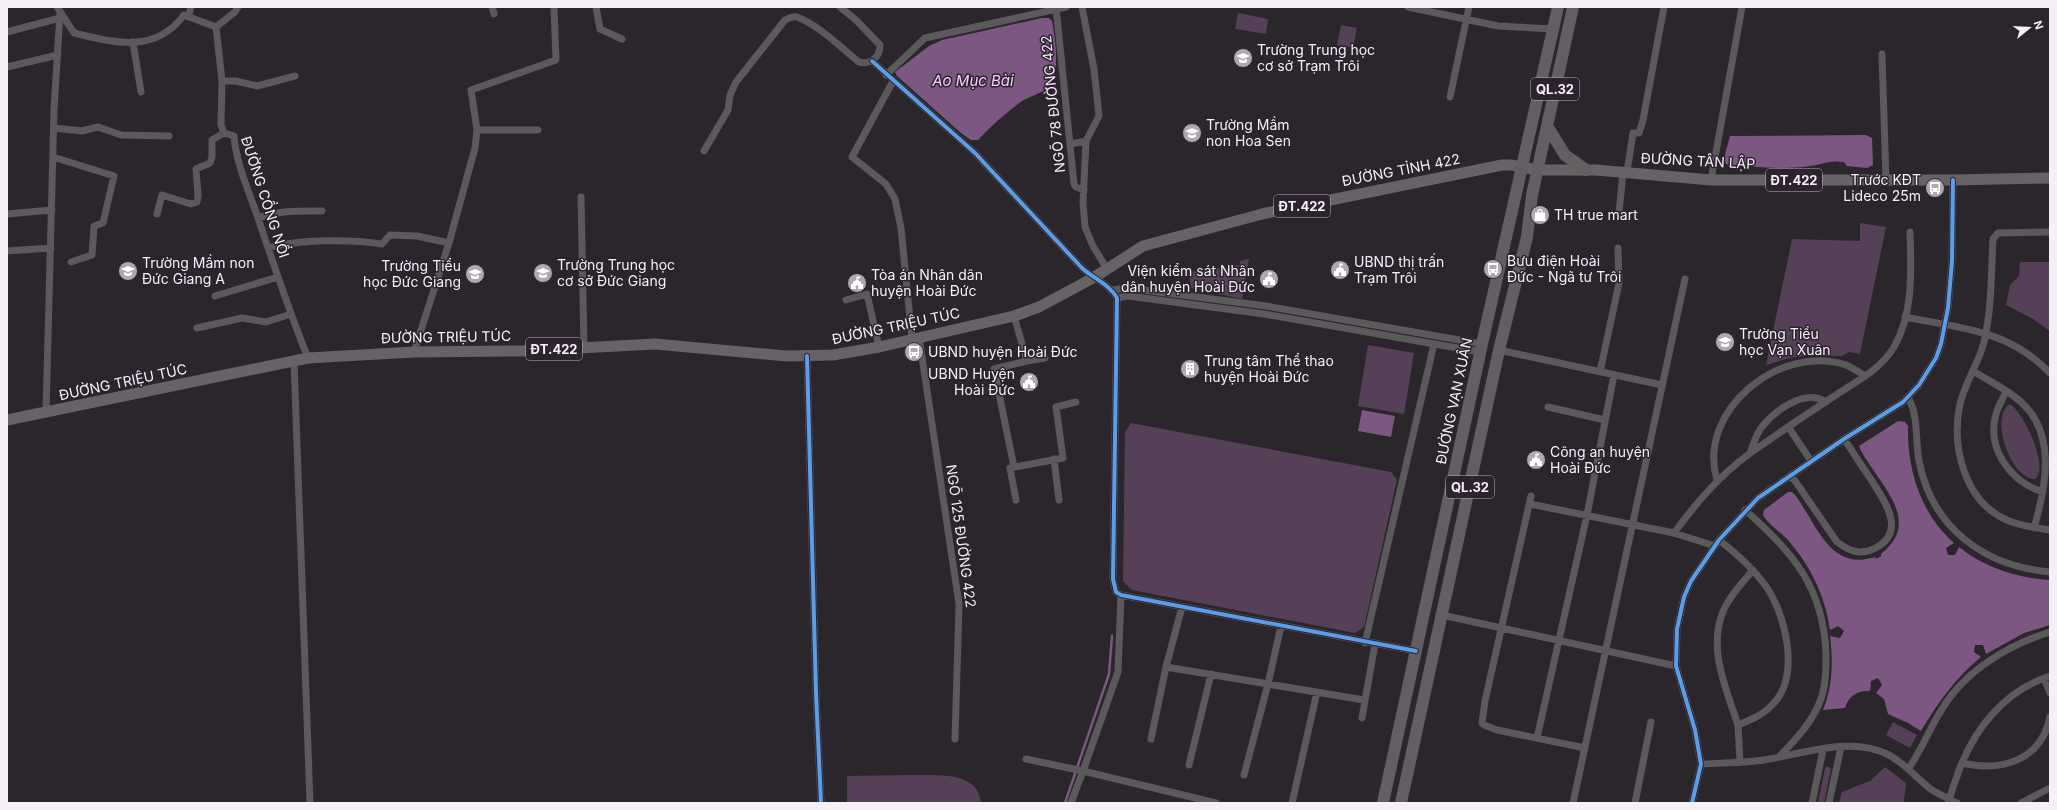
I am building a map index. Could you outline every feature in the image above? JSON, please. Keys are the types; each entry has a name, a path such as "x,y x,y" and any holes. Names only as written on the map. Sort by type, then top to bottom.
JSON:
{"highway":[{"name":"ĐƯỜNG VẠN XUÂN","path":"1383,803 1481,348 1558,7"},
{"name":"QL.32","path":"1401,803 1499,350 1527,237 1538,170 1573,7"},
{"path":"1547,126 1565,155 1586,170"},
{"path":"1449,498 1467,501"}],"main road":[{"name":"ĐƯỜNG TỈNH 422","path":"1094,278 1143,246 1262,214 1502,165 1538,170"},
{"name":"ĐƯỜNG TÂN LẬP","path":"1538,170 1625,172 1711,180 1953,180 2050,178"},
{"name":"ĐƯỜNG TRIỆU TÚC","path":"7,420 308,358 414,352 521,351 584,346 655,344 787,356 833,355 879,347 1014,316 1039,307 1094,278"}],"street":[{"path":"188,17 191,7"},
{"path":"59,12 74,33 119,43 150,41 176,26 184,15 216,27 235,12 238,7"},
{"path":"414,352 469,175 477,130 471,90 556,60 554,7"},
{"path":"596,7 600,29 622,39"},
{"path":"704,151 728,110 730,94 736,82 785,20 796,17 813,26 859,62 866,64 872,61 880,51 880,45 856,20 840,7"},
{"path":"886,75 925,38 1066,7"},
{"path":"1082,7 1094,69 1099,116 1086,141 1084,190 1085,227 1093,246 1107,269"},
{"path":"1408,7 1498,26 1553,29"},
{"path":"1450,97 1470,7"},
{"path":"1619,213 1633,133 1639,133 1643,120 1664,7"},
{"path":"1711,180 1742,7"},
{"name":"NGÕ 78 ĐƯỜNG 422","path":"1056,8 1074,184 1076,187 1084,190"},
{"path":"7,32 59,12"},
{"path":"46,413 53,157 59,12"},
{"name":"ĐƯỜNG CỔNG NỔI","path":"216,27 222,81 220,125 224,133 234,136 235,144 258,218 291,314 308,358"},
{"path":"133,42 141,92"},
{"path":"1882,54 1886,180"},
{"path":"7,67 58,55"},
{"path":"872,61 975,153 1094,278 1112,290 1117,298 1113,579 1116,592 1121,595 1365,643 1416,651"},
{"path":"222,81 236,81 257,86 296,76"},
{"name":"NGÕ 125 ĐƯỜNG 422","path":"893,81 852,157 886,184 895,199 901,228 916,338 959,604 955,739"},
{"path":"54,128 82,131 98,126 121,135 169,136"},
{"path":"477,130 538,130"},
{"path":"157,214 162,194 192,204 196,202 198,196 196,169 210,163 212,157 212,140 224,133"},
{"path":"1070,144 1086,141"},
{"path":"53,157 114,176 104,223 94,226 92,255 71,262"},
{"path":"1692,803 1701,764 1695,730 1676,666 1677,630 1684,597 1692,581 1717,543 1745,510 1791,474 1908,398 1936,358 1945,325 1951,284 1953,180"},
{"path":"581,197 584,346"},
{"path":"7,214 52,210"},
{"path":"258,218 272,213 285,211 322,211"},
{"path":"1674,533 1717,480 1750,454 1865,376 1887,358 1897,340 1906,317 1911,276 1910,232"},
{"path":"2050,232 1998,233 1993,239 1990,300 1986,332 1961,403 1957,432 1963,467 1970,483 1990,509 2008,521 2034,528 2050,530"},
{"path":"268,248 300,241 358,240 382,244 390,235 417,236 449,243"},
{"path":"7,251 51,248"},
{"path":"1600,372 1619,283 1618,248"},
{"path":"215,296 278,277"},
{"path":"1573,803 1685,279"},
{"path":"1112,290 1128,288 1266,306 1481,348"},
{"path":"846,300 867,294 879,347"},
{"path":"1117,298 1128,296 1264,314 1434,344 1481,348"},
{"path":"197,328 242,318 266,322 291,314"},
{"path":"1014,316 1027,361"},
{"path":"1906,317 1986,332 2022,349 2050,373"},
{"path":"1365,643 1434,344"},
{"path":"1499,350 1662,385"},
{"path":"807,356 816,685 821,803"},
{"path":"1014,467 994,369 1045,358"},
{"path":"294,361 310,803"},
{"path":"1717,480 1712,457 1720,423 1739,397 1750,387 1775,371 1788,366 1814,362 1846,365 1865,376"},
{"path":"1973,372 2006,391 2021,402 2035,422 2040,433 2046,460 2043,492 2034,528"},
{"path":"1536,738 1587,515 1614,375"},
{"path":"2006,391 1994,421 1998,450 2004,465 2019,481 2043,492"},
{"path":"1750,454 1761,428 1779,410 1806,398 1815,398 1826,402"},
{"path":"1908,398 1914,410 1916,441 1923,478 1934,504 1942,517 1959,535 1983,553 2010,565 2050,572"},
{"path":"1016,500 1010,468 1063,458 1056,406 1076,402"},
{"path":"1548,408 1605,420"},
{"path":"1789,428 1811,461"},
{"path":"1791,474 1837,542 1846,549 1860,552 1867,551 1881,544 1891,530 1891,513 1885,501 1844,439"},
{"path":"1054,459 1059,500"},
{"path":"1585,748 1497,730 1482,723 1485,701 1531,500 1587,515 1717,543 1753,570 1765,585 1778,608 1786,639 1787,673 1784,688 1773,705 1738,725"},
{"path":"1745,510 1784,546 1804,572 1817,600 1824,629 1825,678 1819,704 1807,725 1779,757"},
{"path":"1740,762 1738,725 1721,674 1717,640 1720,621 1725,608 1733,594 1753,570"},
{"path":"1071,803 1118,672 1121,595"},
{"path":"1151,739 1166,667 1182,607"},
{"path":"1442,615 1559,642 1676,666"},
{"path":"1244,775 1268,684 1281,626"},
{"path":"1908,769 1921,750 1941,710 1968,679 1988,662 2009,649 2050,632"},
{"path":"1362,718 1375,644"},
{"path":"1166,667 1364,700"},
{"path":"1189,765 1211,674"},
{"path":"1949,801 1962,763 1973,738 1988,718 2014,695 2047,677 2050,693"},
{"path":"1292,803 1316,692"},
{"path":"1962,763 1990,767 2002,765 2023,757 2040,742 2046,732 2050,718"},
{"path":"1635,803 1651,722"},
{"path":"1701,764 1740,762 1856,746 1887,754 1908,769 1934,791 1949,801 1957,803"},
{"path":"1829,803 1840,747"},
{"path":"1812,803 1823,750"},
{"path":"1026,759 1083,770 1216,803"},
{"path":"2021,803 2050,788"}],"shaded area":[{"path":"1238,13 1268,19 1266,34 1235,29"},
{"path":"1341,25 1357,28 1353,48 1337,45"},
{"path":"1860,223 1886,227 1860,354 1849,352 1842,356 1805,356 1789,358 1766,365 1792,239 1860,241"},
{"path":"1249,259 1242,299 1191,288 1189,272 1240,265 1240,261"},
{"path":"2020,262 2050,262 2050,331 2033,319 2006,305 2010,285 2019,276"},
{"path":"1368,345 1414,353 1404,414 1358,406"},
{"path":"2010,404 2016,409 2022,418 2037,453 2039,473 2035,479 2026,476 2018,469 2005,446 2002,433 2002,421 2004,411"},
{"path":"1131,423 1391,472 1397,480 1364,627 1355,633 1132,590 1123,581 1125,432"},
{"path":"1893,722 1917,735 1910,748 1886,735"},
{"path":"1828,766 1831,769 1824,803 1818,803 1825,768"},
{"path":"1885,767 1906,783 1904,801 1906,803 1839,803 1842,792 1870,781"},
{"path":"941,775 963,779 972,784 978,792 981,803 847,803 847,776"}],"water":[{"name":"Ao Mục Bài","path":"1042,18 1049,18 1052,21 1056,62 1054,78 1051,84 1045,90 1022,101 1004,115 978,140 971,140 961,133 897,76 895,72 929,46 942,40"},
{"path":"1866,135 1872,138 1873,165 1867,168 1847,166 1844,162 1830,162 1801,167 1757,167 1726,164 1724,158 1730,136"},
{"path":"1362,410 1395,416 1391,437 1358,431"},
{"path":"1898,421 1905,422 1908,426 1908,442 1913,474 1924,504 1942,531 1954,543 1946,548 1948,555 1955,555 1959,547 1980,561 2002,571 2026,577 2050,580 2050,625 2024,633 1986,654 1983,645 1975,645 1974,652 1981,657 1955,682 1921,731 1888,714 1884,699 1876,693 1882,685 1878,678 1871,681 1870,691 1861,692 1851,697 1845,708 1823,710 1829,692 1831,673 1832,655 1830,636 1840,638 1844,631 1838,626 1830,630 1828,617 1820,593 1803,559 1787,539 1771,525 1763,515 1764,510 1788,492 1792,492 1823,539 1839,554 1849,559 1861,560 1875,557 1876,559 1881,556 1881,554 1892,543 1898,532 1899,521 1892,498 1859,446"}],"waterway":[{"path":"1065,803 1109,674 1112,636"}],"cycle path":[{"path":"872,61 975,153 1082,268 1106,285 1117,298 1113,579 1116,592 1121,595 1416,651"},
{"path":"1692,803 1701,764 1695,730 1676,666 1677,629 1684,597 1691,581 1719,540 1758,498 1844,439 1903,402 1919,385 1936,358 1941,344 1948,308 1952,261 1953,180"},
{"path":"807,356 816,693 821,803"}],"place":[{"name":"Trường Trung học cơ sở Trạm Trôi","path":"1243,58"},
{"name":"Trường Mầm non Hoa Sen","path":"1192,133"},
{"name":"Trước KĐT Lideco 25m","path":"1935,188"},
{"name":"TH true mart","path":"1540,215"},
{"name":"Bưu điện Hoài Đức - Ngã tư Trôi","path":"1493,269"},
{"name":"UBND thị trấn Trạm Trôi","path":"1340,270"},
{"name":"Trường Mầm non Đức Giang A","path":"128,271"},
{"name":"Trường Trung học cơ sở Đức Giang","path":"543,273"},
{"name":"Trường Tiểu học Đức Giang","path":"475,274"},
{"name":"Viện kiểm sát Nhân dân huyện Hoài Đức","path":"1269,279"},
{"name":"Tòa án Nhân dân huyện Hoài Đức","path":"857,283"},
{"name":"Trường Tiểu học Vạn Xuân","path":"1725,342"},
{"name":"UBND huyện Hoài Đức","path":"914,352"},
{"name":"Trung tâm Thể thao huyện Hoài Đức","path":"1190,369"},
{"name":"UBND Huyện Hoài Đức","path":"1029,382"},
{"name":"Công an huyện Hoài Đức","path":"1536,460"}]}
